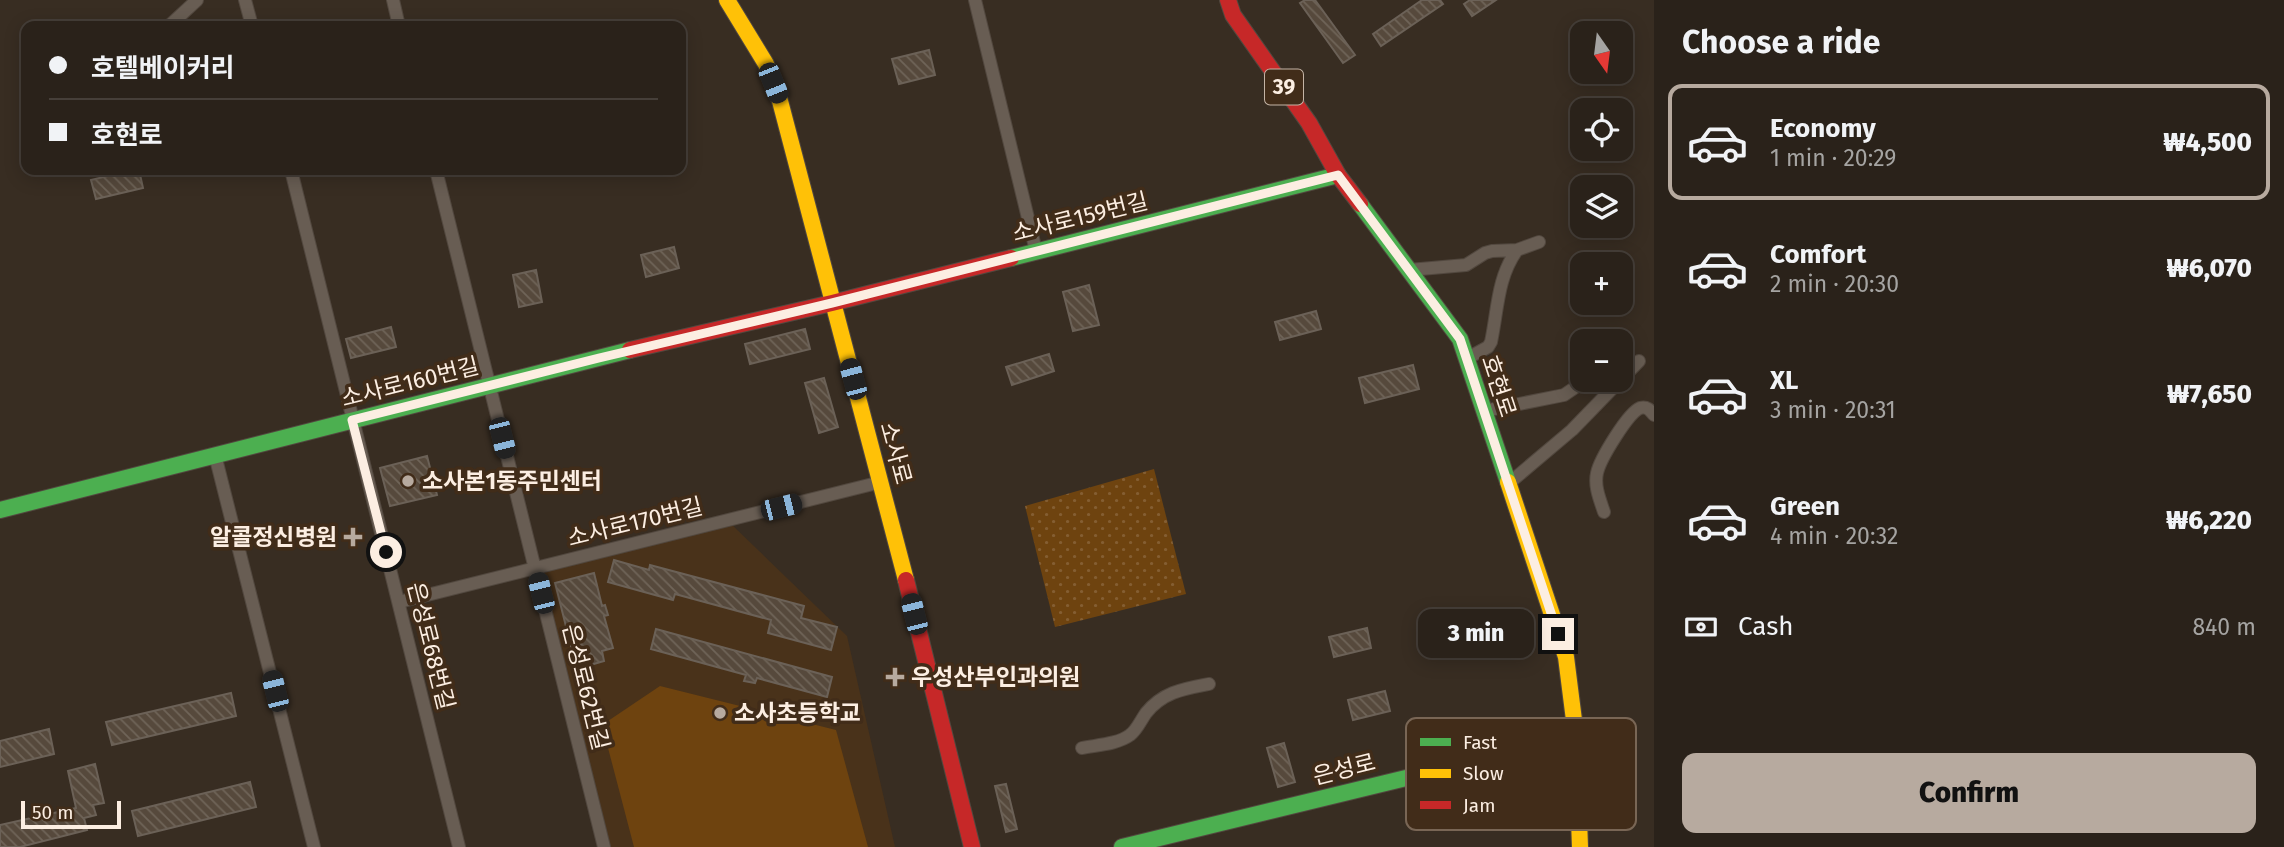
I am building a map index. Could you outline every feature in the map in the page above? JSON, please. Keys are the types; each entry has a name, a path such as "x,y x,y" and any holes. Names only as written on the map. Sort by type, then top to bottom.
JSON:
{"street":[{"path":"174,21 197,0"},
{"path":"245,0 251,21"},
{"path":"393,0 398,21"},
{"name":"소사로","path":"727,0 765,64 780,101 881,482 972,847"},
{"path":"975,0 1036,251"},
{"name":"호현로","path":"1228,0 1233,15 1309,123 1338,175 1460,339 1566,657 1574,718"},
{"name":"은성로68번길","path":"292,175 459,847"},
{"name":"은성로62번길","path":"437,175 604,847"},
{"name":"소사로159번길","path":"832,303 1338,175"},
{"path":"1409,270 1466,265 1492,251 1517,250 1539,242"},
{"path":"1466,359 1488,347 1501,282 1517,250"},
{"name":"소사로160번길","path":"0,510 489,385 832,303"},
{"path":"1508,484 1572,430 1639,361"},
{"path":"1484,411 1564,395 1570,391"},
{"path":"1604,512 1597,486 1597,472 1622,428 1638,409 1649,408 1654,415"},
{"path":"215,455 314,847"},
{"name":"소사로170번길","path":"399,602 881,482"},
{"path":"1083,748 1125,738 1132,734 1148,711 1166,695 1177,690 1209,684"},
{"name":"은성로","path":"1122,847 1406,778"}],"shaded area":[{"path":"1154,469 1186,594 1055,627 1025,506"},
{"name":"소사초등학교","path":"730,523 847,636 895,847 608,847 540,571"},
{"path":"660,686 836,730 868,847 634,847 602,725"}],"building":[{"path":"1315,0 1355,55 1343,63 1300,3"},
{"path":"1422,0 1440,0 1443,4 1381,46 1373,34"},
{"path":"1470,0 1496,0 1472,16 1464,4"},
{"path":"929,50 935,75 899,84 892,59"},
{"path":"112,175 140,175 143,188 96,199 91,180"},
{"path":"674,247 679,268 646,277 641,255"},
{"path":"536,270 542,302 519,307 513,275"},
{"path":"1089,285 1099,325 1073,331 1063,292"},
{"path":"1316,311 1321,329 1280,340 1275,322"},
{"path":"391,327 396,347 351,358 346,339"},
{"path":"805,329 810,349 750,364 745,344"},
{"path":"1049,354 1054,371 1012,385 1006,367"},
{"path":"1413,365 1419,389 1365,403 1359,378"},
{"path":"824,378 838,427 819,433 805,383"},
{"name":"소사본1동주민센터","path":"427,456 437,495 390,506 380,468"},
{"path":"614,560 649,570 650,565 804,606 801,618 837,627 831,650 768,633 771,620 675,594 673,600 608,582"},
{"path":"594,573 602,606 605,605 608,615 604,616 613,648 602,651 604,661 587,666 585,655 574,658 555,583"},
{"path":"1367,628 1371,648 1334,657 1329,637"},
{"path":"656,629 832,677 827,697 757,678 755,683 744,681 746,675 651,649"},
{"path":"1385,691 1390,711 1353,720 1348,700"},
{"path":"231,693 236,716 112,745 106,722"},
{"path":"49,729 54,754 0,767 0,741"},
{"path":"1284,743 1295,782 1278,787 1267,748"},
{"path":"95,764 104,803 93,805 96,815 84,818 87,830 20,847 0,847 0,825 76,808 68,771"},
{"path":"250,782 256,807 138,836 132,811"},
{"path":"1006,784 1017,829 1006,832 995,786"}],"traffic: fast":[{"path":"1011,258 1338,175"},
{"path":"1360,204 1460,339 1508,482"},
{"path":"0,510 630,350"},
{"path":"1122,847 1406,778"}],"traffic: slow":[{"path":"727,0 766,64 780,101 906,580"},
{"path":"1508,482 1566,657 1574,718"},
{"path":"1579,830 1580,847"}],"traffic: jam":[{"path":"1228,0 1233,15 1309,123 1338,175 1360,204"},
{"path":"630,350 1011,258"},
{"path":"906,580 972,847"}],"place":[{"name":"소사본1동주민센터","path":"408,481"},
{"name":"알콜정신병원","path":"353,537"},
{"name":"우성산부인과의원","path":"895,677"},
{"name":"소사초등학교","path":"720,713"}],"route":[{"path":"386,552 352,420 832,303 1338,175 1460,339 1558,634"}]}
